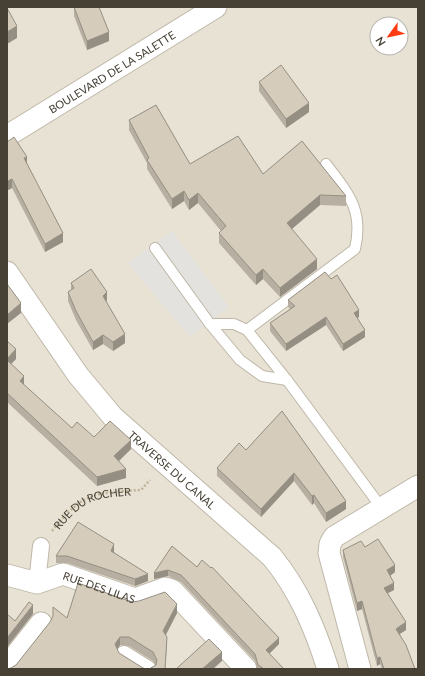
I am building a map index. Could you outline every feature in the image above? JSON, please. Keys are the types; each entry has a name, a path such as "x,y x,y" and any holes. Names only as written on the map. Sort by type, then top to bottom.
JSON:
{"street":[{"name":"BOULEVARD DE LA SALETTE","path":"7,136 216,7"},
{"name":"TRAVERSE DU CANAL","path":"7,272 78,375 113,417 272,557 286,574 308,612 328,669"},
{"path":"360,669 330,553 330,544 334,537 381,507 418,486"},
{"path":"7,575 37,583 41,546"},
{"name":"RUE DES LILAS","path":"37,583 63,574 135,599 165,588 172,590 246,669"},
{"path":"7,666 41,623"},
{"path":"124,654 148,669"}],"lane":[{"path":"247,330 355,249 358,235 358,219 348,194 326,164"},
{"path":"155,248 210,324 240,360 262,376 287,380"},
{"path":"210,324 234,324 247,330 287,380 381,507"}],"path":[{"name":"RUE DU ROCHER","path":"41,546 69,510 84,499 100,493 141,490 154,476"}],"shaded area":[{"path":"7,7 418,7 418,669 7,669"},
{"path":"172,231 229,307 190,337 128,263"}],"building":[{"path":"74,7 99,7 109,32 87,41"},
{"path":"7,8 17,26 7,32"},
{"path":"281,65 309,103 286,119 259,82"},
{"path":"156,105 190,164 238,136 263,174 302,141 346,196 320,195 287,223 317,259 280,288 263,269 256,275 219,233 226,226 198,193 189,200 184,191 172,199 147,160 149,158 129,120"},
{"path":"14,137 27,157 24,158 63,233 45,244 12,179 7,180 7,142"},
{"path":"91,269 107,292 103,296 125,334 113,342 103,335 93,342 76,311 68,292 74,288 71,283"},
{"path":"325,272 331,279 337,275 359,310 354,313 365,330 343,344 326,317 286,344 270,323 295,306 288,300"},
{"path":"7,284 21,303 7,315"},
{"path":"7,341 16,349 7,359"},
{"path":"7,360 24,376 20,381 72,428 77,422 94,437 110,421 131,440 114,456 126,469 97,477 7,393"},
{"path":"282,411 346,501 326,513 314,495 312,496 294,473 261,509 217,468 239,443 246,450"},
{"path":"78,522 114,544 111,551 148,574 135,579 67,556 56,556"},
{"path":"378,539 395,565 387,570 394,583 384,588 406,622 396,629 406,645 415,669 384,669 380,657 377,658 362,601 357,603 343,550 361,541 365,547"},
{"path":"172,546 197,567 202,560 211,568 212,567 279,638 266,650 284,669 264,669 258,665 255,654 181,575 168,570 154,573"},
{"path":"78,583 132,602 165,592 177,604 163,631 167,637 165,669 149,669 156,665 157,660 153,652 129,637 120,637 115,644 119,653 146,669 7,669 16,665 50,622 53,616 53,607 67,618"},
{"path":"29,602 33,605 7,638 7,614 15,621"},
{"path":"209,639 222,652 202,669 176,669"}]}
